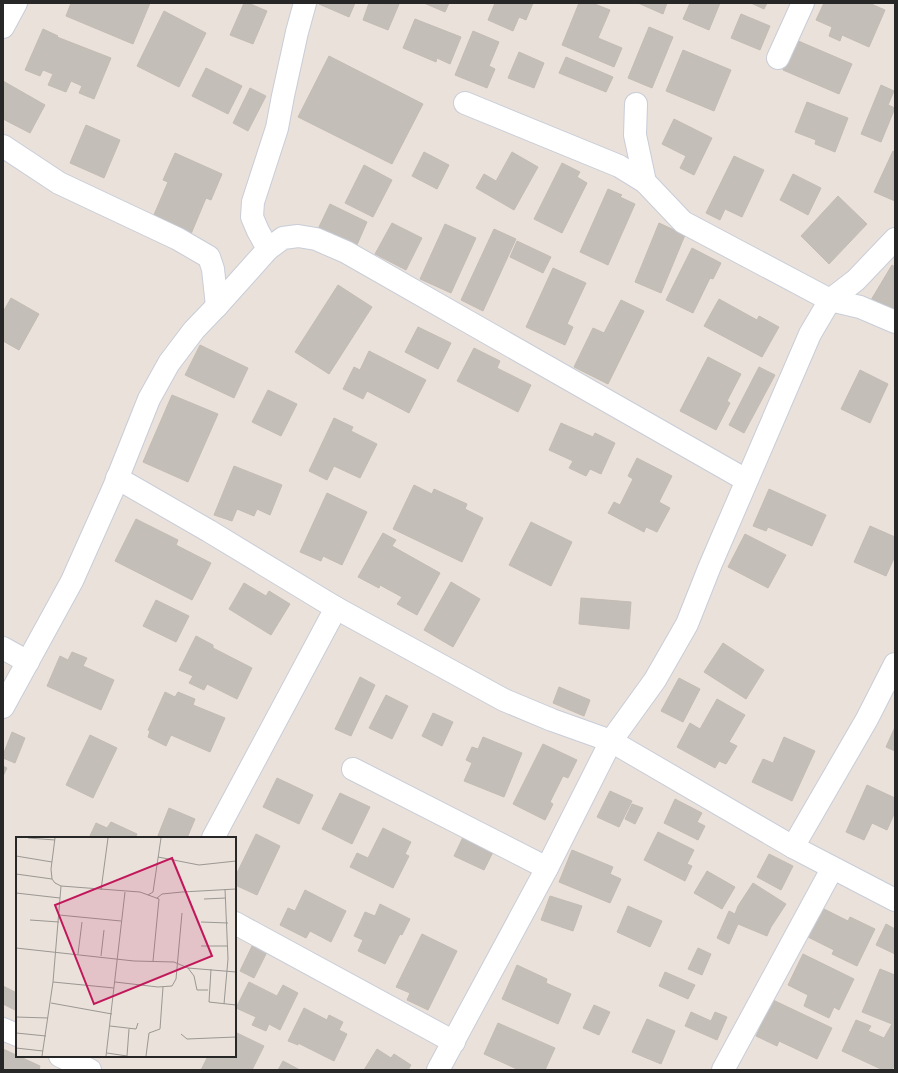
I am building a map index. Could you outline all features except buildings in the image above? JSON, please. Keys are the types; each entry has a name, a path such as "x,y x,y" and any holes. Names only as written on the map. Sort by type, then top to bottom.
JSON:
{"street":[{"path":"3,27 16,3"},
{"path":"268,249 252,217 253,202 277,128 282,96 305,3"},
{"path":"778,58 803,3"},
{"path":"465,103 619,166 645,182 683,222 830,300 860,307 895,322"},
{"path":"636,104 635,134 645,182"},
{"path":"3,146 59,183 178,239 209,257 213,269 217,306"},
{"path":"3,707 72,580 117,478 149,399 169,363 194,330 268,249 283,238 298,236 316,239 346,252 746,480"},
{"path":"438,1070 547,868 611,741 654,680 687,624 746,480 810,334 830,300 856,280 895,239"},
{"path":"117,478 209,531 336,608 504,700 552,720 611,741 832,869 895,900"},
{"path":"214,837 336,608"},
{"path":"3,648 28,662"},
{"path":"794,847 867,719 895,664"},
{"path":"353,769 547,868"},
{"path":"723,1070 832,869"},
{"path":"236,925 454,1042"},
{"path":"3,1028 16,1034"},
{"path":"62,1057 90,1070 96,1057"}]}
